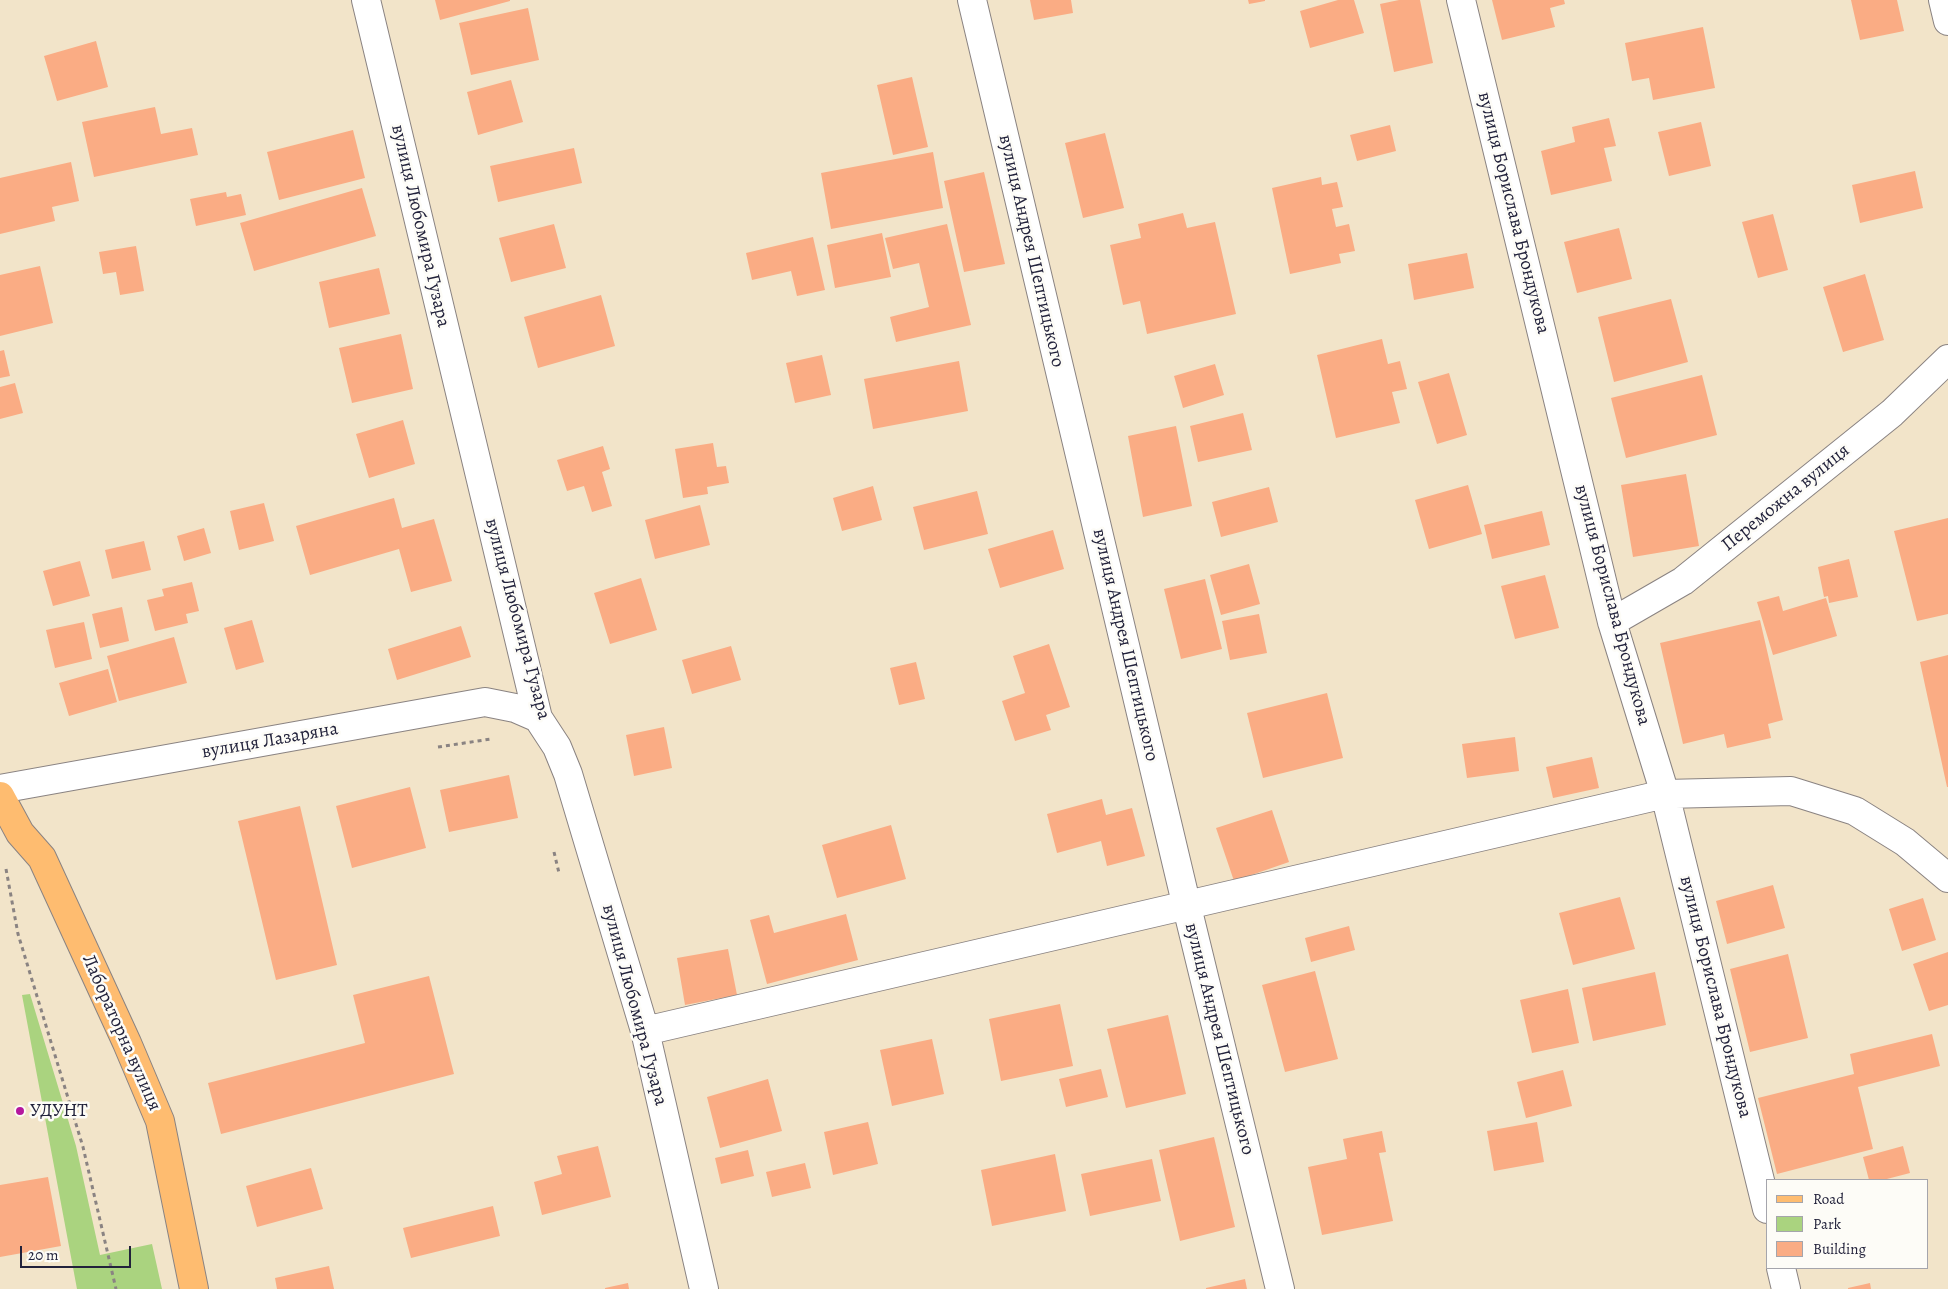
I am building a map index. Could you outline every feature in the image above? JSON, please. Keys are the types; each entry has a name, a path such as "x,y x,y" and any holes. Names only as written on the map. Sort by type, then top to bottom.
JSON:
{"main road":[{"name":"Лабораторна вулиця","path":"0,796 20,833 42,858 160,1121 194,1289"}],"street":[{"name":"вулиця Любомира Гузара","path":"366,0 538,718 557,747 568,774 645,1032 704,1289"},
{"name":"вулиця Андрея Шептицького","path":"972,0 1187,907 1280,1289"},
{"name":"вулиця Борислава Брондукова","path":"1461,0 1612,622 1665,794 1766,1205"},
{"path":"1943,0 1948,21"},
{"name":"Переможна вулиця","path":"1612,622 1683,581 1892,413 1948,359"},
{"name":"вулиця Лазаряна","path":"0,790 485,702 515,708 538,718"},
{"path":"645,1032 1665,794 1791,791 1855,811 1905,842 1948,878"},
{"path":"1781,1269 1786,1289"}],"path":[{"path":"436,747 494,738"},
{"path":"552,846 559,873"},
{"path":"4,860 18,934 83,1147 116,1289"}],"green space":[{"path":"30,994 76,1146 100,1255 152,1244 162,1289 77,1289 22,995"}],"building":[{"path":"435,0 510,0 510,1 440,20"},
{"path":"1030,0 1071,0 1073,13 1034,20"},
{"path":"1248,0 1265,0 1265,1 1249,4"},
{"path":"1338,0 1354,0 1364,33 1310,48 1300,11"},
{"path":"1399,0 1420,0 1433,63 1394,72 1380,4"},
{"path":"1492,0 1564,0 1565,4 1550,8 1555,27 1502,40"},
{"path":"1851,0 1897,0 1904,31 1860,40"},
{"path":"528,8 539,60 471,75 459,23"},
{"path":"1703,27 1715,88 1653,100 1649,78 1632,81 1625,43"},
{"path":"96,41 108,87 57,101 44,56"},
{"path":"912,77 928,147 893,155 877,85"},
{"path":"511,80 523,122 478,135 467,92"},
{"path":"155,107 161,134 192,128 198,155 94,177 82,122"},
{"path":"1609,118 1616,146 1604,148 1612,181 1551,195 1541,151 1575,142 1572,127"},
{"path":"1701,122 1711,166 1669,176 1658,132"},
{"path":"1390,125 1396,151 1357,161 1350,135"},
{"path":"353,130 365,178 279,200 267,152"},
{"path":"1105,133 1124,208 1083,218 1065,143"},
{"path":"574,148 582,183 498,202 490,166"},
{"path":"933,152 943,208 831,229 821,173"},
{"path":"71,162 79,201 52,207 55,221 0,234 0,178"},
{"path":"1915,171 1923,208 1860,223 1852,185"},
{"path":"984,172 1005,264 964,272 944,181"},
{"path":"1321,177 1322,185 1337,182 1343,207 1332,209 1336,227 1349,224 1355,251 1339,254 1341,263 1290,274 1272,188"},
{"path":"362,188 376,236 254,271 240,223"},
{"path":"226,192 227,197 241,194 246,215 196,226 190,199"},
{"path":"1183,213 1187,228 1215,222 1236,314 1147,334 1140,301 1123,305 1110,245 1141,238 1138,224"},
{"path":"1773,214 1788,270 1758,278 1742,222"},
{"path":"554,224 566,268 511,282 499,238"},
{"path":"947,224 971,325 896,342 890,317 929,307 919,263 893,269 885,238"},
{"path":"1619,228 1632,279 1577,293 1564,242"},
{"path":"882,233 891,277 835,288 827,245"},
{"path":"813,237 825,290 797,296 791,271 752,280 746,253"},
{"path":"136,246 144,291 120,295 116,272 103,274 99,252"},
{"path":"1467,253 1474,288 1414,300 1408,264"},
{"path":"40,266 53,323 0,336 0,275"},
{"path":"379,268 390,314 329,328 319,282"},
{"path":"1865,274 1884,340 1843,352 1823,287"},
{"path":"601,295 615,346 538,368 524,317"},
{"path":"1671,299 1688,362 1614,382 1598,317"},
{"path":"401,334 413,389 352,403 339,348"},
{"path":"1382,339 1388,364 1400,361 1407,389 1392,392 1400,423 1336,438 1317,355"},
{"path":"4,350 10,376 0,378 0,351"},
{"path":"822,355 831,395 795,403 786,363"},
{"path":"959,361 968,411 873,429 864,379"},
{"path":"1215,364 1224,395 1183,408 1174,376"},
{"path":"1449,373 1467,435 1437,444 1418,382"},
{"path":"1702,375 1717,435 1626,458 1611,398"},
{"path":"15,383 23,413 0,419 0,387"},
{"path":"1243,413 1252,450 1198,462 1190,426"},
{"path":"403,420 415,464 369,478 356,434"},
{"path":"1176,426 1192,506 1143,517 1128,436"},
{"path":"713,443 717,467 726,466 729,483 707,487 708,494 683,498 675,449"},
{"path":"603,446 610,469 602,472 612,506 592,512 584,486 567,491 557,460"},
{"path":"1686,474 1699,546 1633,557 1621,485"},
{"path":"1468,485 1482,534 1429,549 1415,500"},
{"path":"873,486 882,520 842,531 833,498"},
{"path":"1269,487 1278,522 1221,537 1212,502"},
{"path":"977,491 988,534 924,550 913,507"},
{"path":"394,498 402,528 434,519 452,581 411,592 399,549 310,575 296,526"},
{"path":"264,503 274,541 239,550 230,511"},
{"path":"700,505 710,545 655,559 645,520"},
{"path":"1542,511 1550,545 1492,559 1484,525"},
{"path":"1948,518 1948,614 1917,621 1894,531"},
{"path":"204,528 211,553 184,561 177,536"},
{"path":"1053,530 1064,569 1000,588 988,549"},
{"path":"144,541 151,570 112,579 105,550"},
{"path":"1849,559 1858,597 1829,603 1828,596 1824,597 1818,567"},
{"path":"80,561 90,596 53,606 43,571"},
{"path":"1249,564 1260,604 1221,615 1210,575"},
{"path":"1545,575 1559,628 1515,639 1501,586"},
{"path":"641,578 657,630 610,644 594,593"},
{"path":"1205,579 1222,649 1181,659 1164,589"},
{"path":"192,582 199,611 186,614 188,623 155,631 147,600 164,596 162,589"},
{"path":"1779,596 1783,611 1826,598 1837,636 1773,655 1757,602"},
{"path":"122,607 129,641 100,648 92,614"},
{"path":"1259,614 1267,653 1230,660 1222,621"},
{"path":"252,620 264,662 236,670 224,628"},
{"path":"1760,620 1783,720 1768,724 1771,738 1727,748 1724,734 1683,744 1660,643"},
{"path":"84,622 92,659 55,668 46,630"},
{"path":"461,626 471,657 397,680 388,649"},
{"path":"174,637 187,683 119,701 107,656"},
{"path":"1049,644 1070,707 1046,715 1051,730 1015,741 1002,701 1025,693 1013,656"},
{"path":"731,646 741,680 692,694 682,660"},
{"path":"1948,655 1948,787 1947,787 1920,662"},
{"path":"916,662 925,699 899,705 890,668"},
{"path":"108,669 117,702 69,716 59,683"},
{"path":"1327,693 1343,758 1263,778 1247,713"},
{"path":"664,727 672,768 634,776 626,735"},
{"path":"1515,737 1519,771 1467,778 1462,744"},
{"path":"1592,757 1599,788 1553,798 1546,767"},
{"path":"509,775 518,818 449,832 440,790"},
{"path":"410,787 426,848 352,868 336,806"},
{"path":"1102,799 1106,815 1132,808 1145,856 1107,866 1101,841 1057,853 1047,814"},
{"path":"300,806 337,965 276,980 238,821"},
{"path":"1272,810 1289,862 1234,881 1216,828"},
{"path":"891,825 906,879 837,898 822,845"},
{"path":"1773,885 1785,928 1727,944 1716,901"},
{"path":"1620,897 1635,949 1573,965 1559,913"},
{"path":"1923,898 1936,940 1902,951 1889,909"},
{"path":"846,914 858,960 767,984 750,920 769,915 774,933"},
{"path":"1349,926 1355,950 1311,962 1305,938"},
{"path":"728,949 737,995 685,1005 677,958"},
{"path":"1948,952 1948,1005 1929,1011 1913,964"},
{"path":"1788,954 1808,1038 1750,1052 1730,969"},
{"path":"1315,971 1338,1059 1285,1072 1262,985"},
{"path":"1655,972 1666,1025 1593,1041 1582,988"},
{"path":"429,976 454,1074 221,1134 208,1083 365,1043 353,995"},
{"path":"1568,989 1579,1043 1532,1053 1520,1000"},
{"path":"1060,1004 1073,1066 1001,1081 989,1019"},
{"path":"1168,1015 1186,1094 1126,1108 1107,1029"},
{"path":"1932,1034 1940,1066 1858,1087 1873,1149 1777,1174 1758,1098 1854,1074 1850,1054"},
{"path":"932,1039 944,1094 892,1106 880,1050"},
{"path":"1101,1069 1108,1097 1066,1107 1059,1079"},
{"path":"1563,1070 1572,1106 1526,1118 1517,1082"},
{"path":"768,1079 782,1131 720,1148 707,1097"},
{"path":"868,1122 878,1164 833,1175 824,1132"},
{"path":"1537,1122 1544,1162 1494,1171 1487,1131"},
{"path":"1382,1131 1386,1152 1379,1153 1393,1221 1322,1235 1308,1167 1347,1159 1343,1139"},
{"path":"1214,1137 1235,1227 1180,1241 1159,1150"},
{"path":"598,1146 611,1197 542,1215 534,1182 562,1174 557,1156"},
{"path":"1903,1146 1910,1173 1887,1179 1869,1179 1863,1157"},
{"path":"748,1150 754,1176 721,1184 715,1158"},
{"path":"1055,1154 1066,1211 992,1226 981,1170"},
{"path":"1152,1159 1161,1201 1090,1216 1081,1174"},
{"path":"805,1163 811,1188 772,1197 766,1172"},
{"path":"311,1168 323,1209 257,1227 246,1186"},
{"path":"48,1177 61,1246 0,1257 0,1185"},
{"path":"493,1206 500,1236 411,1258 403,1228"},
{"path":"329,1266 334,1289 277,1289 275,1278"},
{"path":"1245,1279 1247,1289 1206,1289 1206,1288"},
{"path":"628,1283 629,1289 605,1289 605,1288"},
{"path":"1870,1283 1871,1289 1848,1289 1848,1288"}],"place":[{"name":"УДУНТ","path":"20,1111"}]}
